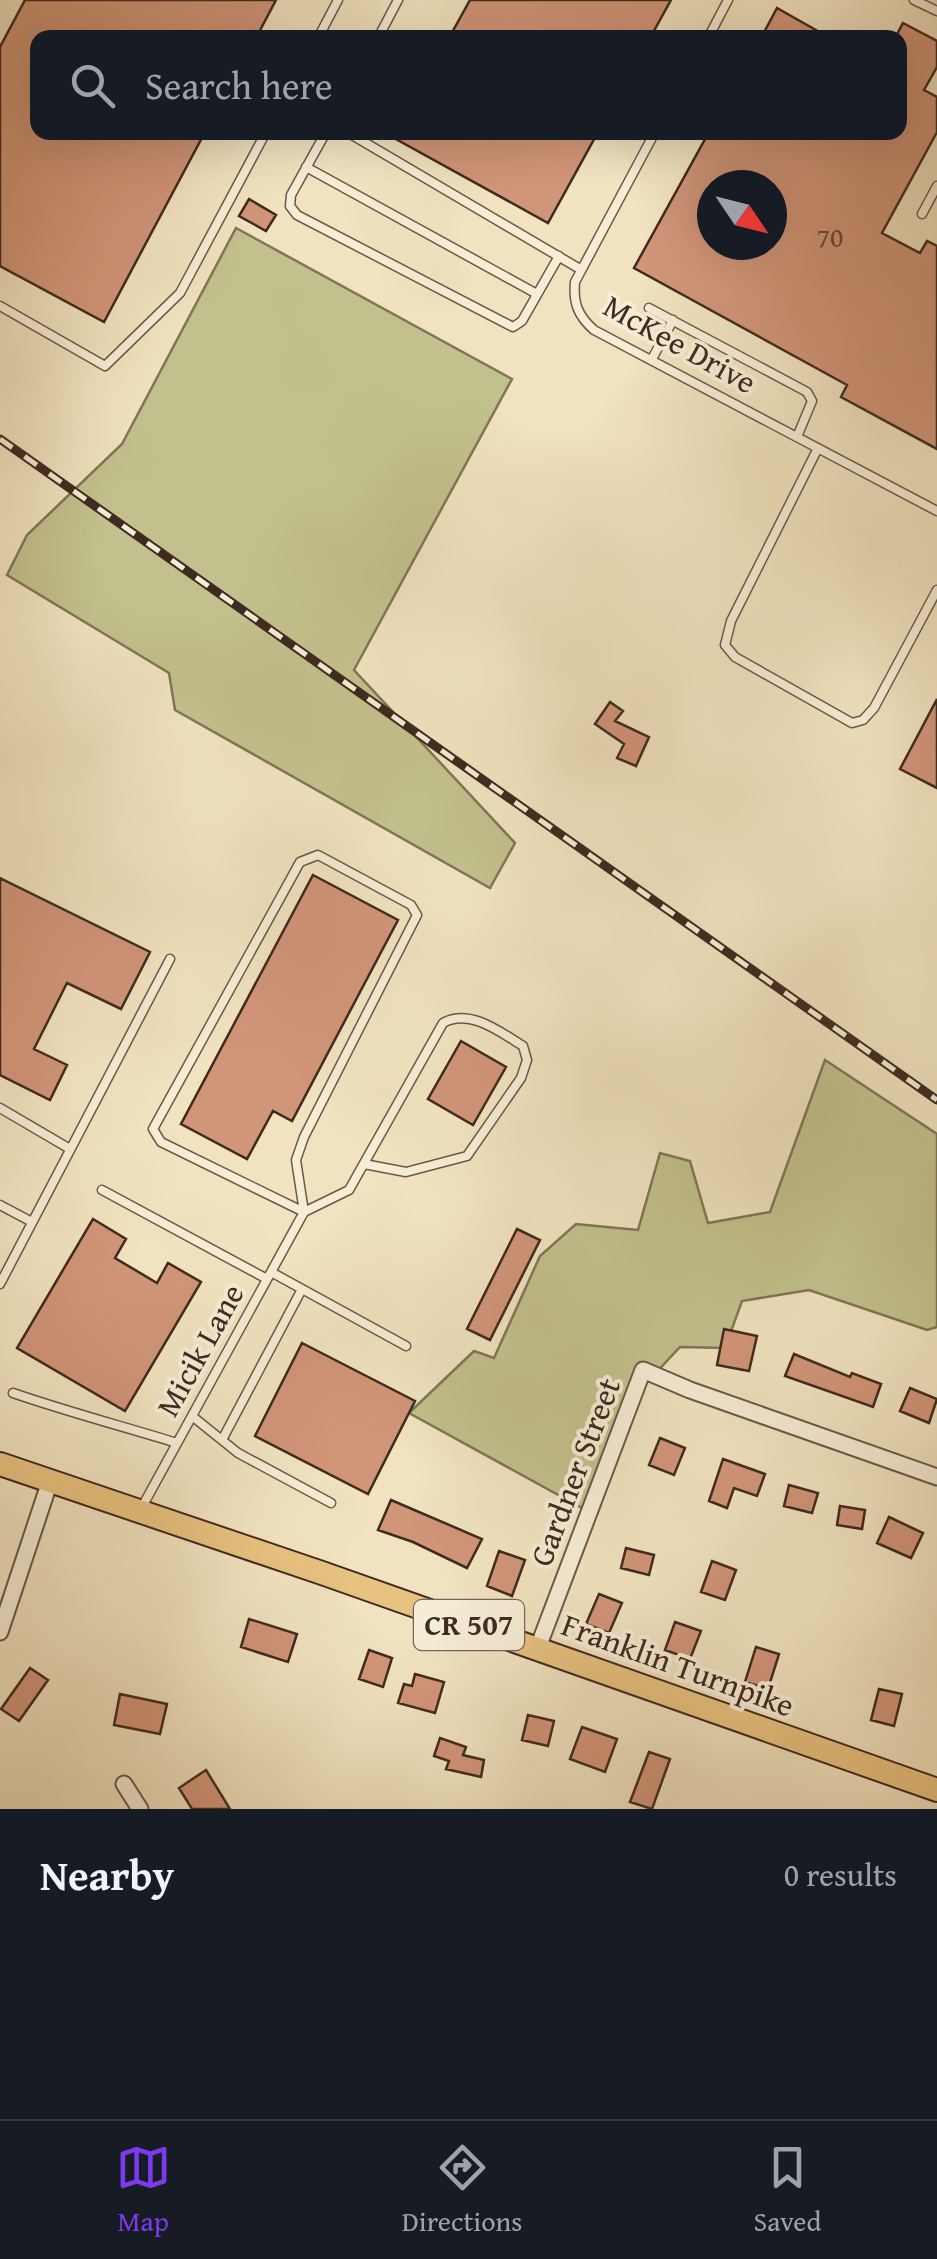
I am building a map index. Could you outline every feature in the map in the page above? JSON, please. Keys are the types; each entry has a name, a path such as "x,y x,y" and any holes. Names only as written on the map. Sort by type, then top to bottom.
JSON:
{"main road":[{"name":"Franklin Turnpike","path":"0,1464 937,1790"}],"street":[{"name":"Gardner Street","path":"537,1650 643,1370 937,1477"},
{"path":"0,1632 50,1480"},
{"path":"124,1784 140,1809"}],"lane":[{"path":"322,30 338,0"},
{"path":"382,30 398,0"},
{"path":"712,30 728,0"},
{"path":"914,0 937,10"},
{"path":"0,306 104,366 180,293 262,140"},
{"path":"321,140 291,195 290,206 297,215 513,328 522,321 558,256"},
{"path":"360,140 580,269"},
{"name":"McKee Drive","path":"651,140 580,269 573,295 583,320 594,330 937,511"},
{"path":"306,167 537,294"},
{"path":"922,214 937,186"},
{"path":"650,308 806,392 812,401 798,437"},
{"path":"652,359 673,320"},
{"path":"818,448 731,621 725,645 735,657 852,723 863,720 874,708 937,590"},
{"path":"318,856 411,905 418,915 304,1137 296,1160 304,1212 161,1142 153,1129 300,862 318,856"},
{"path":"0,1284 170,959"},
{"path":"304,1212 348,1190 443,1023 462,1018 486,1024 523,1046 527,1060 521,1078 467,1156 406,1172 364,1164"},
{"path":"0,1108 70,1149"},
{"path":"102,1190 302,1289 406,1346"},
{"path":"0,1204 32,1222"},
{"name":"Micik Lane","path":"140,1511 304,1212"},
{"path":"222,1440 302,1289"},
{"path":"13,1393 177,1443"},
{"path":"192,1416 238,1453 331,1503"}],"shaded area":[{"path":"236,228 512,379 354,670 515,843 490,888 175,710 169,673 7,575 27,535 122,444"},
{"path":"825,1060 937,1134 937,1327 927,1330 809,1290 742,1301 725,1348 680,1347 640,1390 591,1513 409,1413 474,1351 494,1358 540,1256 576,1224 638,1230 660,1153 690,1161 708,1223 770,1212"}],"building":[{"path":"25,0 276,0 260,30 30,30 30,140 201,140 104,322 0,266 0,47"},
{"path":"470,0 671,0 654,30 453,30"},
{"path":"777,8 816,30 765,30"},
{"path":"903,23 937,41 937,67 924,90 937,97 937,132 882,233 920,253 927,241 937,246 937,449 841,397 847,385 634,268 705,140 907,140 907,30 899,30"},
{"path":"398,140 594,140 548,223"},
{"path":"249,199 276,215 266,231 239,216"},
{"path":"937,699 937,788 900,769"},
{"path":"610,702 623,711 615,721 649,737 636,766 617,758 624,744 595,724"},
{"path":"313,875 398,920 292,1121 273,1111 247,1159 181,1124"},
{"path":"0,878 150,952 121,1009 67,983 34,1049 67,1065 50,1100 0,1075"},
{"path":"461,1041 506,1067 473,1125 428,1099"},
{"path":"93,1219 126,1239 115,1258 157,1283 168,1263 201,1282 125,1411 17,1348"},
{"path":"517,1229 540,1240 490,1340 467,1329"},
{"path":"724,1329 757,1336 749,1371 717,1365"},
{"path":"302,1343 415,1401 368,1494 255,1436"},
{"path":"794,1354 850,1377 852,1373 881,1384 873,1407 785,1376"},
{"path":"910,1388 937,1399 929,1423 900,1411"},
{"path":"660,1438 685,1448 674,1475 649,1465"},
{"path":"723,1459 765,1474 757,1496 734,1488 727,1508 709,1501"},
{"path":"789,1485 818,1493 812,1513 784,1506"},
{"path":"391,1500 482,1539 467,1568 378,1530"},
{"path":"840,1506 865,1510 862,1529 837,1525"},
{"path":"889,1517 923,1533 911,1558 877,1543"},
{"path":"626,1548 654,1555 649,1575 621,1568"},
{"path":"499,1551 525,1560 512,1596 487,1586"},
{"path":"712,1561 736,1570 725,1600 701,1592"},
{"path":"599,1594 622,1603 609,1633 586,1624"},
{"path":"249,1619 297,1634 288,1662 241,1647"},
{"path":"675,1622 701,1631 690,1659 665,1650"},
{"path":"756,1647 779,1654 768,1689 745,1682"},
{"path":"369,1650 392,1658 383,1687 359,1679"},
{"path":"30,1668 48,1680 19,1721 1,1709"},
{"path":"415,1674 444,1682 435,1713 398,1703 404,1684 412,1686"},
{"path":"879,1689 902,1694 894,1726 871,1720"},
{"path":"120,1694 167,1704 160,1734 114,1725"},
{"path":"528,1715 554,1721 548,1746 522,1740"},
{"path":"582,1727 617,1739 605,1772 570,1759"},
{"path":"440,1738 466,1747 463,1755 484,1760 481,1777 446,1769 449,1761 434,1756"},
{"path":"649,1752 670,1759 652,1809 630,1802"},
{"path":"206,1770 230,1809 192,1809 179,1788"}],"railway":[{"path":"0,439 937,1100"}]}
